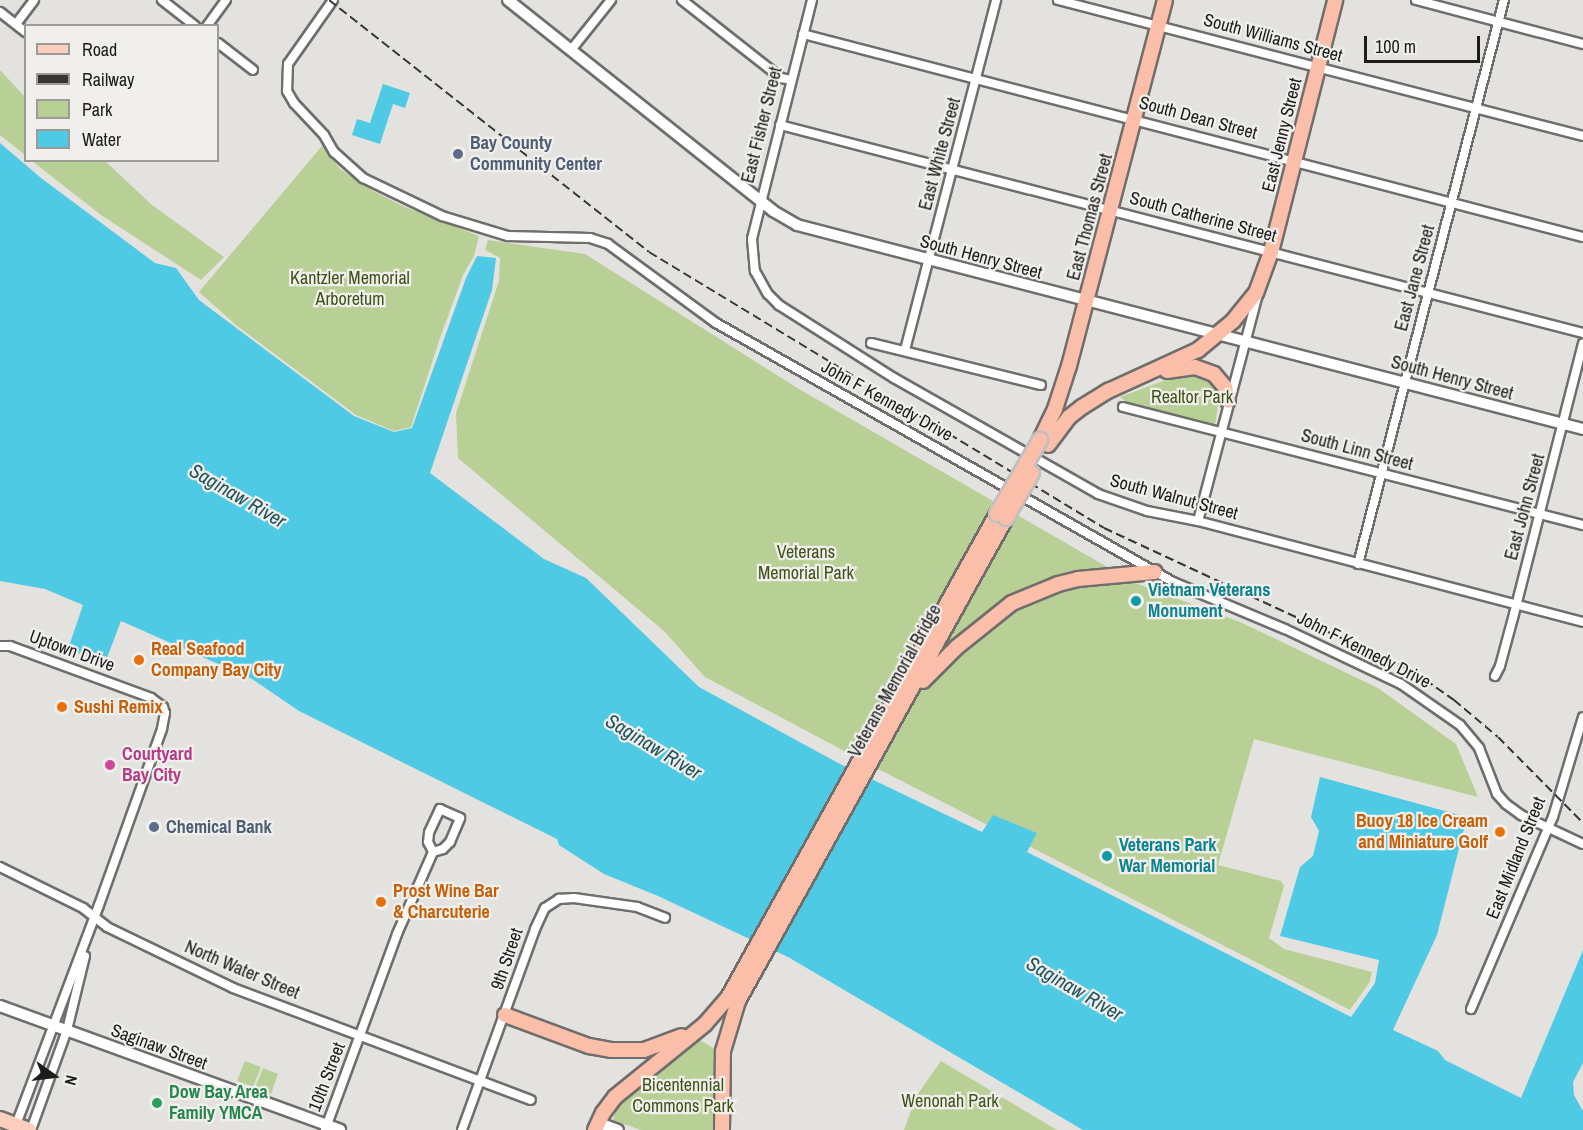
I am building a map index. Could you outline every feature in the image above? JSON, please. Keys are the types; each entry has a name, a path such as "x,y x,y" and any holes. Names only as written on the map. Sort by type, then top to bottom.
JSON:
{"highway":[{"name":"East Thomas Street","path":"1044,443 1069,366 1165,0"},
{"name":"East Jenny Street","path":"1219,335 1256,292 1262,279 1271,252 1335,0"},
{"name":"Veterans Memorial Bridge","path":"599,1122 615,1097 705,1024 747,974 1044,443 1082,406 1108,391 1198,350 1219,335"},
{"path":"1147,374 1201,368 1214,374 1220,380 1225,387 1228,401"},
{"name":"Veterans Memorial Bridge","path":"893,712 909,695 1002,516"},
{"path":"909,695 957,647 1012,603 1058,584 1078,579 1155,572"},
{"name":"Veterans Memorial Bridge","path":"722,1130 726,1035 747,974"},
{"path":"505,1015 590,1046 622,1051 644,1050 664,1044 705,1024"}],"main road":[{"path":"0,1119 30,1130"}],"street":[{"path":"16,24 34,0"},
{"path":"162,0 192,24"},
{"path":"208,24 226,0"},
{"name":"John F Kennedy Drive","path":"333,0 288,64 287,91 294,103 324,135 334,152 363,178 442,216 497,233 520,238 590,238 608,244 716,323 1155,572 1369,667 1435,705 1460,725 1479,748 1497,794 1506,804 1521,815 1583,844"},
{"name":"South Henry Street","path":"508,0 783,219 797,225 1583,429"},
{"path":"571,50 611,0"},
{"path":"682,0 781,78 791,80"},
{"name":"East Fisher Street","path":"752,260 752,239 760,200 812,0"},
{"name":"East White Street","path":"905,350 996,0"},
{"name":"South Williams Street","path":"1058,0 1583,136"},
{"path":"1416,0 1583,44"},
{"name":"East Jane Street","path":"1358,564 1504,0"},
{"path":"0,12 24,30"},
{"name":"South Dean Street","path":"803,34 1134,118 1583,237"},
{"path":"219,44 253,70"},
{"name":"South Catherine Street","path":"780,125 1583,333"},
{"name":"South Walnut Street","path":"752,260 760,283 779,305 904,383 1098,494 1147,511 1197,521 1583,622"},
{"name":"East Jenny Street","path":"1197,521 1262,279"},
{"path":"871,343 1041,385"},
{"name":"East John Street","path":"1495,676 1500,666 1583,344"},
{"name":"South Linn Street","path":"1123,407 1583,525"},
{"name":"Uptown Drive","path":"0,646 10,646 151,698 163,707 165,718 162,729 95,917"},
{"name":"East Midland Street","path":"1471,1009 1548,828 1583,717"},
{"path":"440,809 460,818 450,842 443,849 433,852 428,842 429,833 440,809"},
{"name":"10th Street","path":"326,1127 397,934 433,852"},
{"name":"North Water Street","path":"0,867 83,909 107,927 233,988 531,1100"},
{"name":"9th Street","path":"462,1130 540,916 553,902 566,898 590,899 637,907 661,916"},
{"path":"16,1125 95,917"},
{"path":"30,1130 67,1030 91,928"},
{"name":"Saginaw Street","path":"0,1006 326,1127 340,1130"},
{"path":"599,1122 618,1130"}],"green space":[{"path":"0,70 24,96 24,154 0,135"},
{"name":"Kantzler Memorial Arboretum","path":"322,146 340,169 373,191 405,207 479,236 474,256 463,275 440,338 411,427 394,431 356,415 236,325 199,292"},
{"path":"33,162 106,162 152,205 224,257 201,280 101,215"},
{"name":"Veterans Memorial Park","path":"488,240 585,254 799,389 1135,583 1240,622 1378,688 1456,744 1478,797 1254,739 1218,865 1281,881 1284,886 1269,938 1284,949 1372,972 1369,983 1350,1010 882,771 705,677 664,631 458,458 456,413 499,281 500,258 485,250"},
{"name":"Realtor Park","path":"1179,375 1199,377 1216,385 1219,399 1215,425 1129,404 1120,397"},
{"name":"Bicentennial Commons Park","path":"700,1040 718,1051 717,1130 641,1130 613,1120 616,1109 636,1088"},
{"path":"245,1061 261,1067 253,1087 237,1081"},
{"name":"Wenonah Park","path":"941,1061 1057,1130 904,1130 917,1095"},
{"path":"263,1068 278,1074 271,1094 255,1088"}],"water":[{"path":"383,84 410,93 405,108 393,104 380,144 352,135 357,119 370,123"},
{"name":"Saginaw River","path":"0,143 41,178 155,263 176,268 199,300 354,416 394,432 412,428 466,278 477,256 496,258 492,290 430,473 544,559 586,578 699,687 840,764 982,832 993,815 1037,833 1027,852 1351,1017 1375,983 1379,960 1280,936 1300,867 1313,856 1319,831 1311,817 1320,777 1467,817 1437,935 1393,1030 1438,1051 1445,1060 1521,1098 1583,950 1583,1063 1573,1082 1574,1095 1583,1111 1583,1130 1083,1130 788,957 658,896 604,874 559,845 557,839 299,711 252,679 121,621 105,663 68,649 83,605 45,589 0,581"}],"railway":[{"path":"329,0 649,252 1104,528 1414,672 1454,700 1498,737 1583,823"}],"place":[{"name":"Bay County Community Center","path":"458,154"},
{"name":"Vietnam Veterans Monument","path":"1136,601"},
{"name":"Real Seafood Company Bay City","path":"139,660"},
{"name":"Sushi Remix","path":"62,707"},
{"name":"Courtyard Bay City","path":"110,765"},
{"name":"Chemical Bank","path":"154,827"},
{"name":"Buoy 18 Ice Cream and Miniature Golf","path":"1500,832"},
{"name":"Veterans Park War Memorial","path":"1107,856"},
{"name":"Prost Wine Bar & Charcuterie","path":"381,902"},
{"name":"Dow Bay Area Family YMCA","path":"157,1103"}]}
